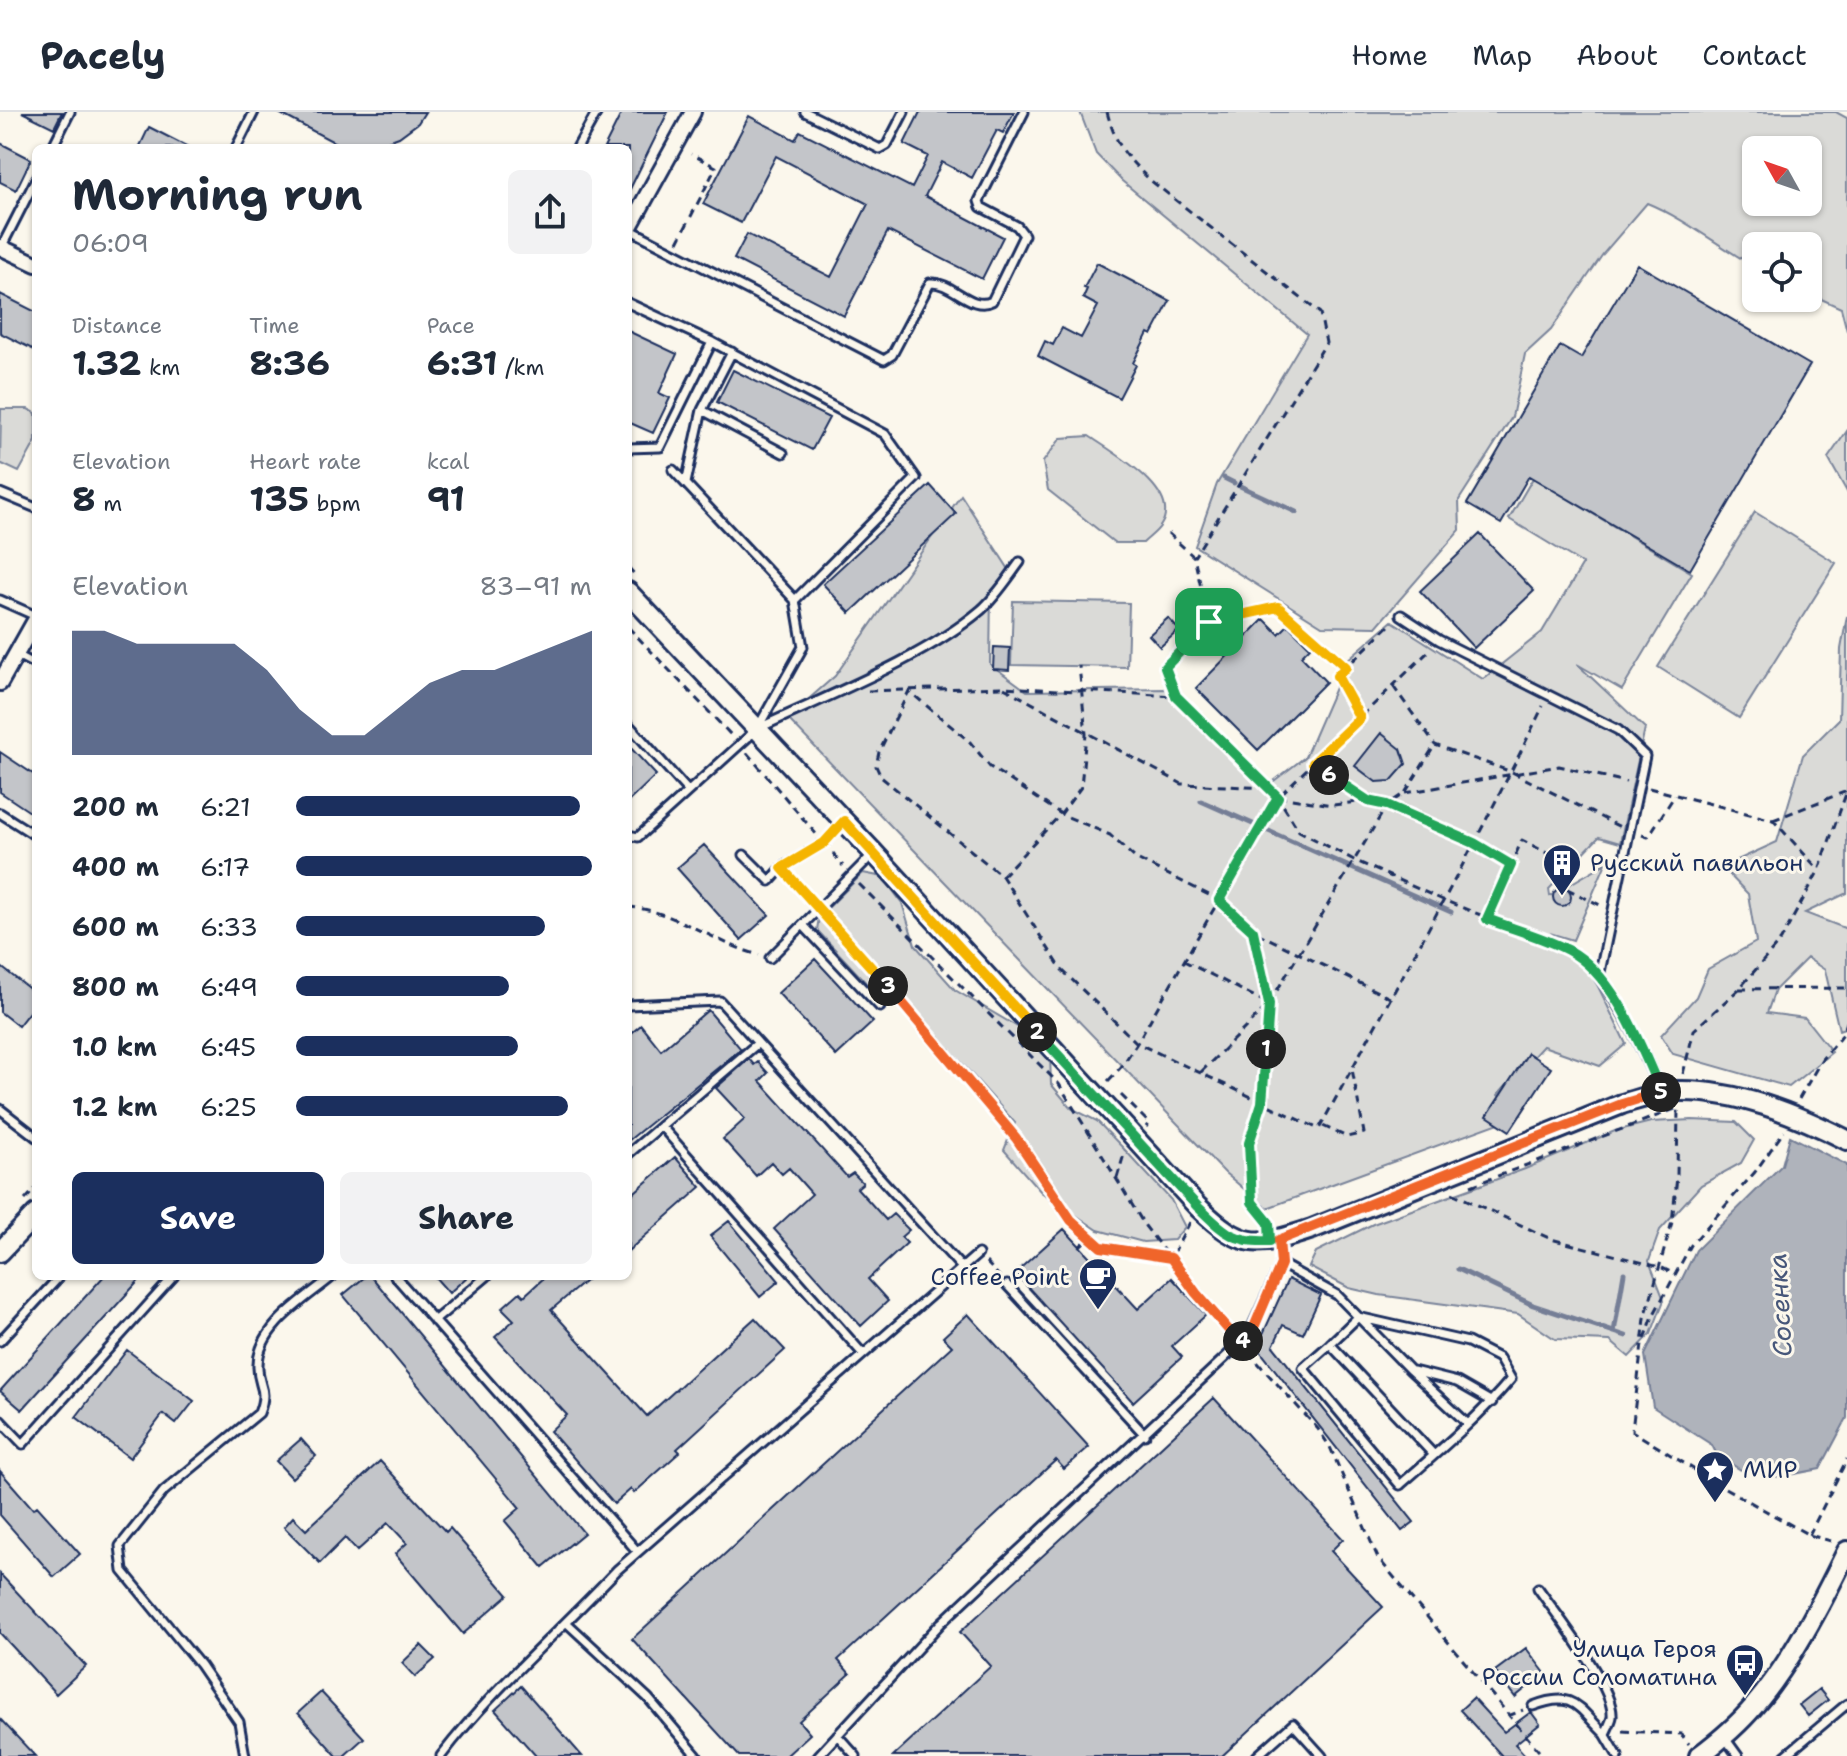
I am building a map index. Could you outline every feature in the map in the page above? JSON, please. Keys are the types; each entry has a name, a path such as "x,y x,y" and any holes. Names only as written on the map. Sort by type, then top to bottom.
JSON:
{"street":[{"path":"632,223 693,112"},
{"path":"2,242 32,261"},
{"path":"632,596 874,853 1198,1207 1235,1238 1248,1242 1274,1240 1622,1104 1661,1093 1706,1093 1736,1098 1809,1121 1847,1140"},
{"path":"0,683 32,626"},
{"path":"0,1252 32,1218"},
{"path":"1699,1756 1724,1737 1755,1706 1781,1671 1842,1573 1841,1547"}],"lane":[{"path":"54,144 70,112"},
{"path":"238,144 254,112"},
{"path":"579,144 597,112"},
{"path":"805,112 880,149 887,145 904,112"},
{"path":"632,232 879,359 888,359 930,283 941,284 979,303 992,301 1024,235 1017,226 981,207 979,201 1024,112"},
{"path":"2,242 32,186"},
{"path":"632,305 732,352 885,434 916,478 795,600"},
{"path":"632,448 660,447 712,342"},
{"path":"686,483 702,410 732,352"},
{"path":"702,410 783,453"},
{"path":"632,836 638,837 757,729 803,647 795,600 673,470"},
{"path":"0,493 32,506"},
{"path":"757,729 841,691 933,643 983,609 1020,562"},
{"path":"0,600 32,616"},
{"path":"1401,615 1439,640 1618,730 1645,756 1599,977 1615,998 1637,1038 1661,1093"},
{"path":"17,655 32,663"},
{"path":"632,728 688,791"},
{"path":"0,813 32,833"},
{"path":"744,855 770,881 782,868 824,843 844,821"},
{"path":"770,958 874,853"},
{"path":"803,925 880,1007"},
{"path":"632,1005 720,1001 962,1268"},
{"path":"632,1151 758,1043"},
{"path":"0,1109 32,1134"},
{"path":"661,1126 863,1354"},
{"path":"818,1756 941,1623 1241,1344 1255,1325 1281,1264 1274,1240"},
{"path":"441,1756 473,1714 637,1551 978,1254"},
{"path":"1281,1264 1337,1295 1468,1424"},
{"path":"0,1341 56,1280"},
{"path":"0,1420 23,1444 170,1280"},
{"path":"245,1756 239,1722 200,1665 123,1571 120,1546 164,1491 259,1413 265,1396 257,1366 261,1346 279,1322 328,1280"},
{"path":"398,1280 637,1551"},
{"path":"434,1321 482,1280"},
{"path":"1007,1285 1145,1435"},
{"path":"1358,1317 1468,1342 1499,1358 1511,1379 1492,1402 1400,1485 1303,1368 1358,1317"},
{"path":"1330,1344 1434,1455"},
{"path":"1410,1370 1457,1382 1492,1402"},
{"path":"1538,1588 1608,1695 1612,1717 1605,1734"},
{"path":"567,1623 648,1698 697,1756"},
{"path":"1533,1706 1550,1699 1571,1701 1605,1734 1618,1756"},
{"path":"1785,1756 1847,1704"},
{"path":"1257,1756 1293,1724 1322,1756"},
{"path":"837,1735 856,1756"},
{"path":"1724,1737 1738,1756"}],"path":[{"path":"1107,112 1114,138 1130,160 1150,180 1320,313 1326,343 1194,557"},
{"path":"673,252 716,167 691,154"},
{"path":"1168,533 1194,557 1209,622"},
{"path":"1346,667 1278,607 1209,622 1165,667 1176,696 1278,797 1299,831 1443,900 1569,950 1599,977"},
{"path":"1360,718 1337,676 1401,615"},
{"path":"632,631 740,745 851,876 1059,1084 1145,1226 1196,1293 1318,1429 1330,1447 1378,1558 1543,1756"},
{"path":"1137,1043 1278,797 1439,640"},
{"path":"1002,876 1061,814 1081,787 1086,734 1079,666"},
{"path":"1393,686 1435,745 1512,772 1628,831 1648,837 1675,795"},
{"path":"882,692 1001,687 1176,696"},
{"path":"1001,687 1182,784 1268,788"},
{"path":"909,691 879,752 876,766 881,777 1002,876 1062,970 1137,1043 1319,1129 1512,772 1548,695"},
{"path":"909,691 970,742 990,767 1061,814 1110,835 1135,858 1219,900 1253,931 1390,998"},
{"path":"1405,793 1435,745"},
{"path":"1313,763 1368,801"},
{"path":"1201,1072 1269,1004 1387,805 1405,793 1559,766 1773,820 1819,870"},
{"path":"1773,820 1847,791"},
{"path":"1682,1078 1694,1030 1739,989 1781,940 1819,870 1847,791"},
{"path":"1278,797 1333,805 1368,801 1387,805 1474,843 1511,865"},
{"path":"1487,919 1522,840 1566,863 1559,885 1611,911"},
{"path":"782,868 861,953 1016,1138 1071,1220 1101,1247 1171,1258"},
{"path":"632,908 679,920 731,948 770,958"},
{"path":"1253,931 1269,1004 1262,1103 1249,1143 1252,1202 1269,1223 1274,1240"},
{"path":"1184,961 1269,1004"},
{"path":"1739,989 1847,988"},
{"path":"1797,1104 1822,1059 1843,1034 1847,1022"},
{"path":"1323,1126 1347,1137 1364,1133 1352,1069"},
{"path":"1678,1108 1674,1207 1648,1304 1632,1431 1809,1535 1841,1547"},
{"path":"1642,1346 1653,1316 1691,1245 1755,1172 1787,1126"},
{"path":"1452,1193 1551,1239 1660,1267 1675,1274"},
{"path":"1080,1246 1090,1237"},
{"path":"992,1269 999,1276"},
{"path":"1809,1535 1847,1459"},
{"path":"1716,1483 1728,1462"},
{"path":"1508,1716 1533,1706"},
{"path":"1605,1734 1621,1731 1681,1734"}],"shaded area":[{"path":"1080,112 1836,112 1847,118 1847,331 1841,308 1822,299 1822,232 1742,232 1742,258 1647,203 1603,254 1551,330 1525,354 1512,417 1459,500 1460,530 1376,627 1322,626 1195,546 1217,484 1307,334 1122,181 1096,154"},
{"path":"1,409 32,411 32,448 19,472 0,463"},
{"path":"1847,431 1847,492 1828,458"},
{"path":"1089,436 1142,474 1162,499 1165,512 1161,525 1143,543 1115,543 1048,490 1043,462 1061,438"},
{"path":"1533,478 1692,573 1622,690 1577,664 1645,728 1620,843 1599,837 1549,889 1550,896 1606,863 1573,940 1553,934 1594,978 1626,1044 1600,1066 1543,1046 1498,1095 1521,1115 1267,1208 1225,1173 787,718 835,676 961,495 1010,571 991,591 990,664 1027,691 1167,689 1266,787 1305,757 1347,660 1392,621 1483,679 1542,632 1583,564 1509,519"},
{"path":"1755,512 1836,563 1739,718 1658,667"},
{"path":"1013,601 1129,603 1127,667 1011,665"},
{"path":"1847,616 1847,893 1805,913 1847,929 1847,1027 1839,1030 1825,970 1807,958 1775,990 1767,1013 1805,1018 1832,1052 1789,1087 1673,1054 1661,1035 1696,997 1708,969 1756,942 1748,894 1722,867 1777,842 1803,755 1839,719 1841,649"},
{"path":"863,873 883,877 902,903 915,945 955,990 1026,1032 1050,1054 1051,1084 1071,1108 1097,1121 1171,1200 1185,1227 1174,1240 1143,1242 1098,1230 1041,1192 1004,1150 1015,1123 903,997 883,1001 817,930 819,917"},
{"path":"1651,1122 1736,1122 1754,1140 1741,1163 1701,1185 1660,1230 1649,1261 1664,1300 1651,1334 1629,1357 1610,1341 1555,1339 1518,1314 1379,1295 1349,1288 1309,1267 1316,1252 1373,1224 1525,1169 1615,1131"}],"water":[{"name":"Сосенка","path":"1790,1136 1847,1165 1847,1418 1820,1469 1779,1477 1741,1470 1717,1455 1712,1445 1653,1407 1645,1355 1696,1250 1782,1165"}],"building":[{"path":"22,112 62,112 54,128"},
{"path":"277,112 425,112 418,123 399,137 379,144 337,144"},
{"path":"622,112 668,112 632,185 632,144 606,144"},
{"path":"920,112 1014,112 1003,133 997,130 972,178 942,162 925,196 1003,237 982,279 888,231 844,316 734,259 747,234 831,277 868,204 776,156 741,223 703,204 749,116 795,140 800,131 912,188 928,156 904,144"},
{"path":"149,127 182,144 141,144"},
{"path":"0,143 31,159 16,190 0,182"},
{"path":"1097,263 1170,301 1152,335 1148,333 1119,398 1038,356 1045,341 1053,345 1062,328 1081,338 1098,306 1083,298 1087,289 1084,288"},
{"path":"1637,264 1810,365 1690,570 1529,476 1501,524 1467,504 1560,346 1581,358"},
{"path":"0,294 32,310 32,349 0,333"},
{"path":"632,333 677,354 659,393 670,398 653,433 632,424"},
{"path":"733,370 829,418 812,450 717,402"},
{"path":"930,485 956,514 850,613 823,584"},
{"path":"1480,534 1534,591 1474,648 1420,591"},
{"path":"1168,618 1179,630 1160,647 1149,635"},
{"path":"1264,619 1279,634 1288,625 1310,647 1301,656 1326,682 1258,750 1196,688"},
{"path":"994,647 1010,648 1009,670 993,669"},
{"path":"1381,733 1401,749 1406,764 1391,781 1376,782 1355,766"},
{"path":"632,749 656,775 632,798"},
{"path":"0,752 32,773 32,813 0,792"},
{"path":"704,845 769,915 741,940 677,868"},
{"name":"Русский павильон","path":"1562,888 1571,897 1562,906 1553,897"},
{"path":"815,959 873,1022 836,1056 778,993"},
{"path":"0,966 32,991 32,1008 18,1026 0,1012"},
{"path":"708,1010 741,1049 632,1138 632,1033 641,1025 661,1050"},
{"path":"1528,1053 1551,1068 1510,1131 1487,1116"},
{"path":"749,1059 754,1065 758,1062 768,1073 760,1081 847,1177 853,1173 863,1183 857,1188 886,1220 893,1214 909,1230 901,1237 907,1243 868,1279 888,1301 861,1326 774,1229 812,1194 789,1168 782,1174 771,1162 756,1176 723,1139 745,1119 716,1088"},
{"path":"675,1157 701,1187 632,1247 632,1195"},
{"path":"729,1221 779,1281 760,1297 710,1236"},
{"path":"1064,1229 1138,1309 1172,1278 1206,1315 1172,1346 1182,1357 1133,1402 1015,1273"},
{"path":"1288,1279 1321,1295 1303,1334 1283,1325 1273,1346 1414,1522 1402,1531 1257,1347"},
{"path":"100,1280 139,1280 22,1410 0,1391"},
{"path":"361,1280 374,1280 584,1533 543,1567 505,1521 520,1508 343,1295"},
{"path":"438,1280 464,1280 449,1293"},
{"path":"542,1280 586,1280 551,1310 647,1416 755,1318 785,1350 677,1449 680,1452 634,1493 631,1489 614,1504 550,1431 567,1415 495,1337 514,1320 502,1308 520,1292 524,1296"},
{"path":"968,1314 1089,1447 1064,1469 1056,1460 838,1660 850,1674 799,1721 810,1734 786,1756 739,1756 632,1639 952,1346 943,1337"},
{"path":"127,1350 194,1401 176,1424 163,1414 130,1458 76,1417"},
{"path":"1214,1398 1343,1539 1331,1551 1383,1607 1222,1756 893,1756 991,1666 960,1632"},
{"path":"301,1439 316,1456 292,1478 276,1461"},
{"path":"380,1461 446,1532 450,1528 508,1595 463,1634 395,1554 407,1543 388,1523 357,1551 345,1538 320,1563 284,1527 293,1517 306,1530"},
{"path":"0,1471 33,1509 37,1506 80,1554 54,1577 0,1515"},
{"path":"0,1574 86,1666 56,1694 0,1633"},
{"path":"421,1645 435,1659 415,1677 402,1663"},
{"path":"1526,1648 1545,1673 1515,1697 1495,1671"},
{"path":"521,1686 582,1756 536,1756 495,1710"},
{"path":"1819,1689 1828,1700 1808,1716 1799,1705"},
{"path":"321,1692 364,1738 344,1756 337,1756 298,1713"},
{"path":"1473,1698 1504,1732 1531,1712 1540,1724 1515,1744 1526,1756 1502,1756 1460,1710"},
{"path":"0,1719 35,1756 0,1756"}],"waterway":[{"path":"1224,478 1234,483"},
{"path":"1240,486 1296,512"},
{"path":"1201,801 1451,912"},
{"path":"1458,1269 1533,1305 1626,1336"},
{"path":"1614,1332 1624,1273"}],"place":[{"name":"Русский павильон","path":"1562,897"},
{"name":"Coffee Point","path":"1098,1311"},
{"name":"МИР","path":"1715,1504"},
{"name":"Улица Героя России Соломатина","path":"1745,1697"}],"route":[{"path":"1278,607 1346,667 1337,676 1360,718 1313,763 1368,801 1387,805 1474,843 1511,865 1487,919 1569,950 1599,977 1615,998 1637,1038 1661,1093 1622,1104 1279,1240 1281,1264 1255,1325 1241,1344 1196,1293 1171,1258 1101,1247 1071,1220 1016,1138 861,953 782,868 824,843 844,821 1198,1207 1235,1238 1248,1242 1270,1241 1269,1223 1252,1202 1249,1143 1262,1103 1269,1004 1253,931 1219,900 1278,797 1176,696 1165,667 1209,622 1278,607"}]}
